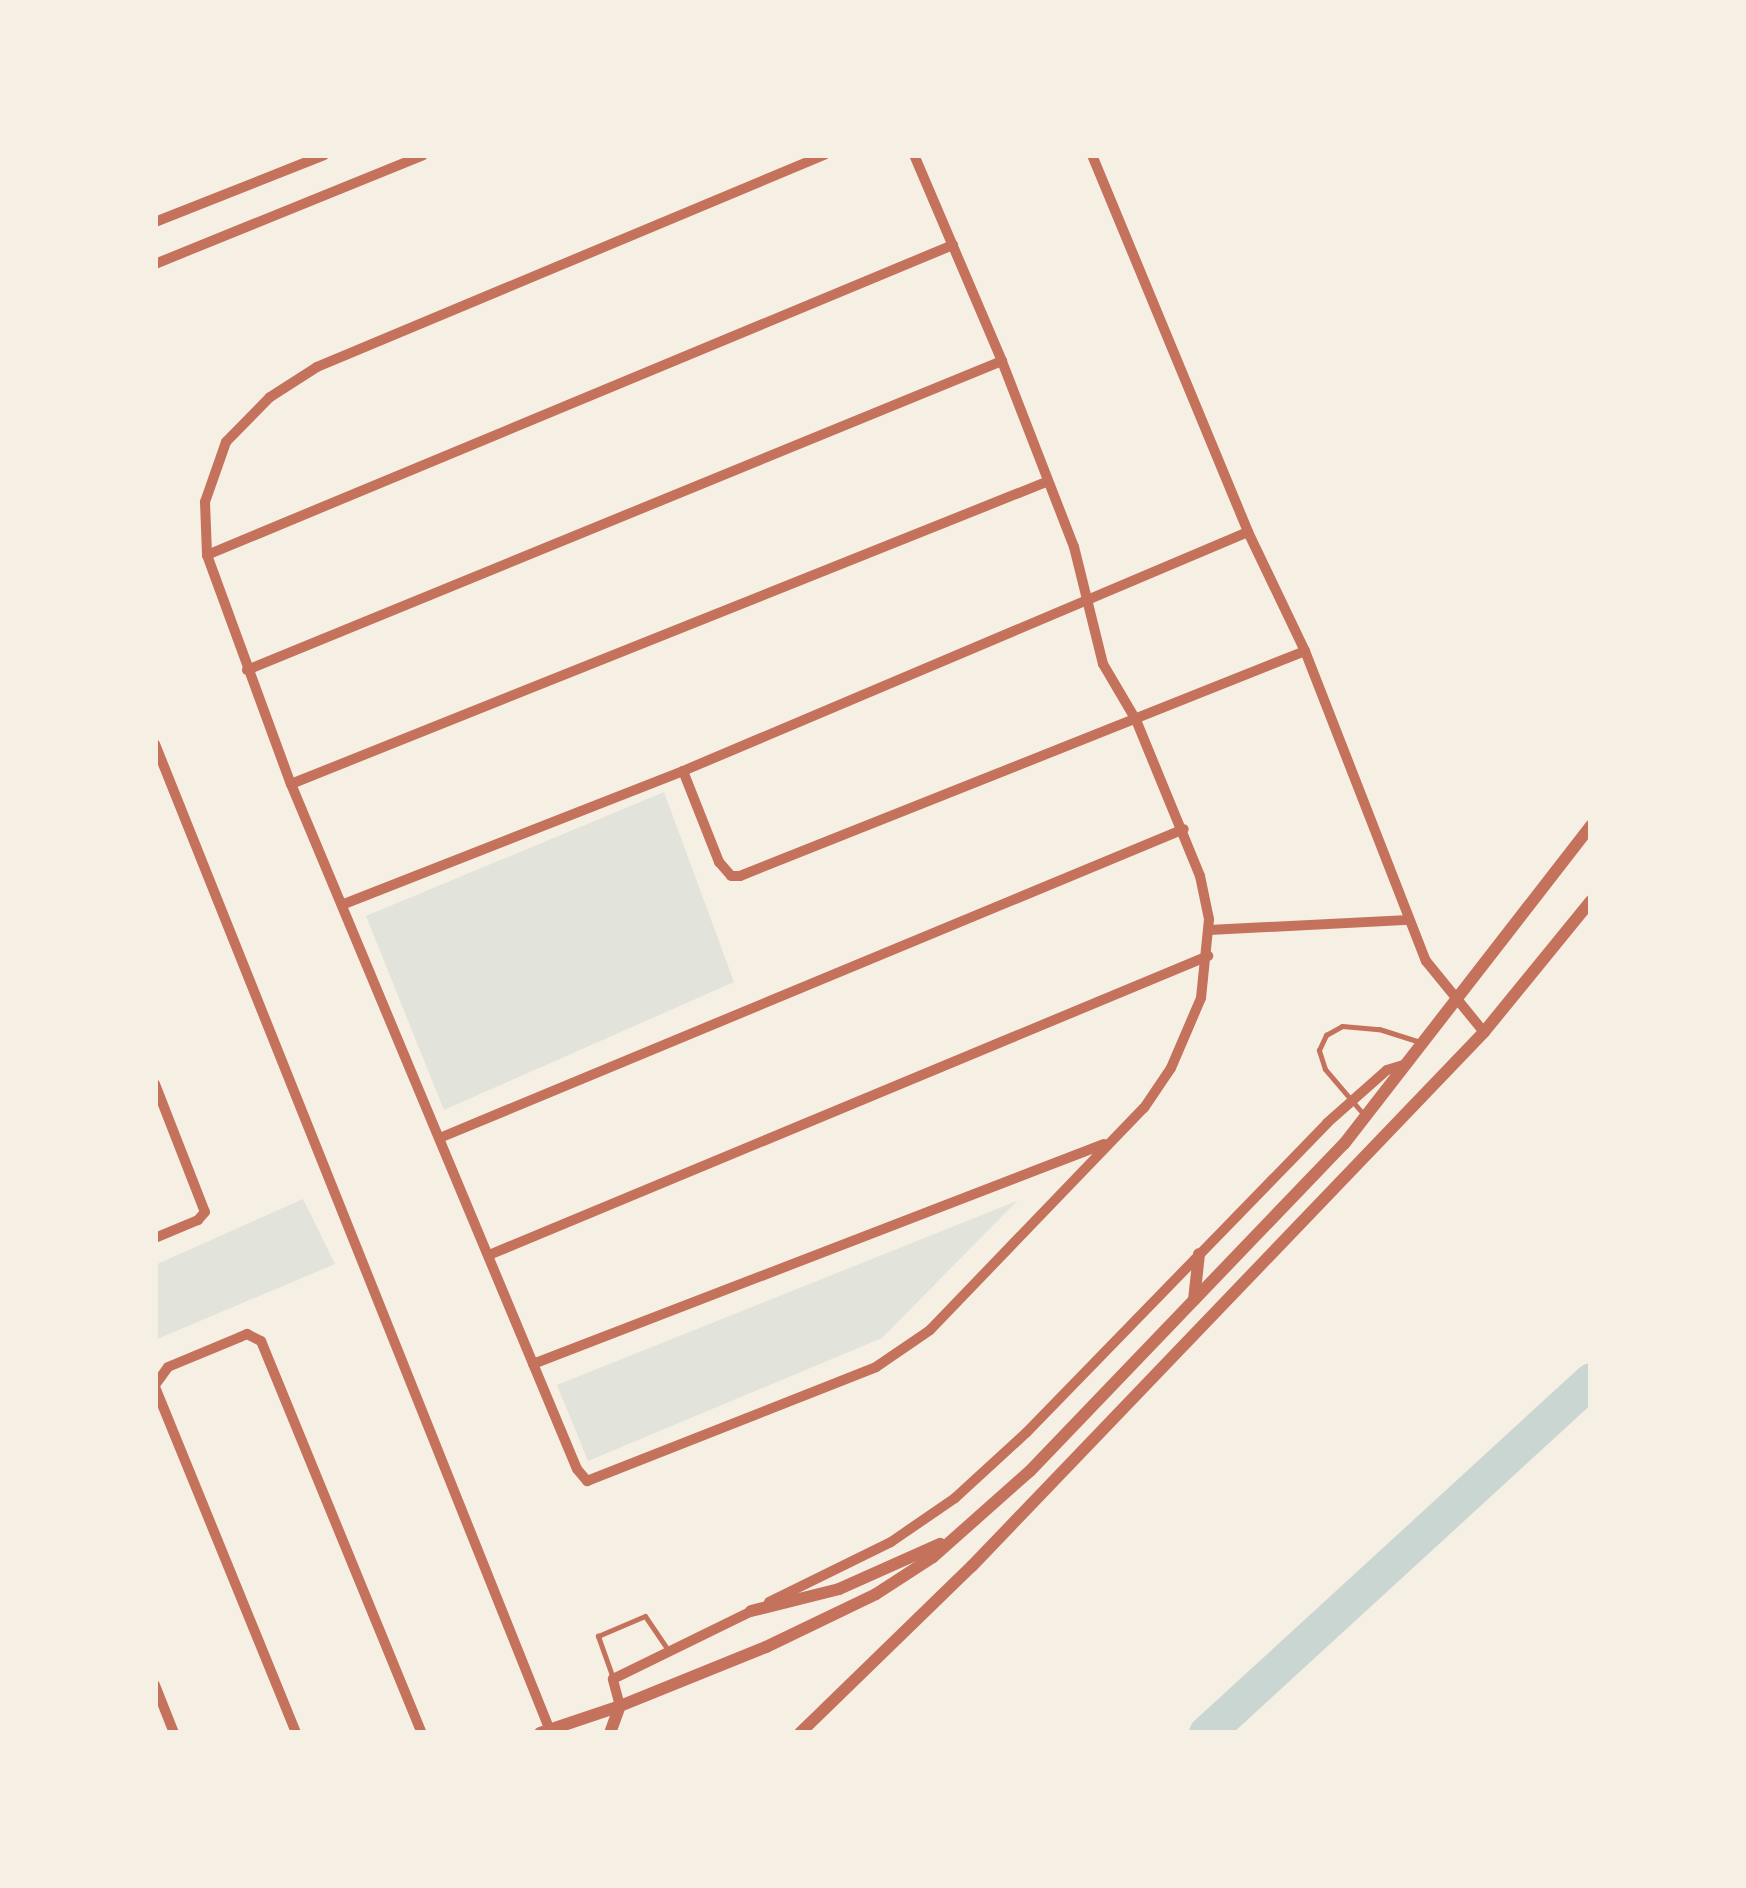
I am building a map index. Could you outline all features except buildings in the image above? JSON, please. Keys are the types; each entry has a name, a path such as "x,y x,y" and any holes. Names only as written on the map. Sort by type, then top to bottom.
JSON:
{"street":[{"path":"155,222 324,155"},
{"path":"155,264 423,155"},
{"path":"824,155 317,367 270,396 226,442 205,502 207,555 291,784 442,1137 577,1469 587,1481 604,1478 890,1358 930,1330 1144,1108 1171,1068 1202,998 1209,930 1200,876 1184,829 1136,720 1103,664 1083,572 1002,360 914,155"},
{"path":"1092,155 1248,532 1305,651 1426,961 1484,1032"},
{"path":"207,555 953,245"},
{"path":"247,670 1002,360"},
{"path":"291,784 1046,482"},
{"path":"344,904 683,771 1248,532"},
{"path":"683,771 719,862 731,876 740,876 1305,651"},
{"path":"155,744 547,1732 766,1647 876,1594 921,1566 960,1534 1030,1471 1366,1117 1420,1042 1458,1000 1591,825"},
{"path":"442,1137 1184,829"},
{"path":"800,1733 972,1566 1484,1032 1591,901"},
{"path":"1209,930 1410,920"},
{"path":"489,1255 1208,956"},
{"path":"610,1733 620,1706 613,1679 926,1521 1026,1432 1352,1100 1388,1070 1403,1065"},
{"path":"155,1084 204,1215 155,1238"},
{"path":"533,1364 1110,1142"},
{"path":"1194,1300 1199,1254"},
{"path":"296,1733 155,1386 168,1367 247,1334 255,1336 265,1347 422,1733"},
{"path":"751,1612 839,1589 960,1534"},
{"path":"155,1686 174,1733"}],"lane":[{"path":"1366,1117 1325,1069 1319,1050 1326,1035 1342,1026 1379,1029 1420,1042"},
{"path":"613,1679 598,1636 645,1616 668,1650"}],"shaded area":[{"path":"664,792 734,982 444,1110 366,916"},
{"path":"303,1199 335,1264 155,1340 155,1265"},
{"path":"1017,1201 882,1338 588,1461 557,1385"}],"waterway":[{"path":"1206,1733 1591,1380"}]}
